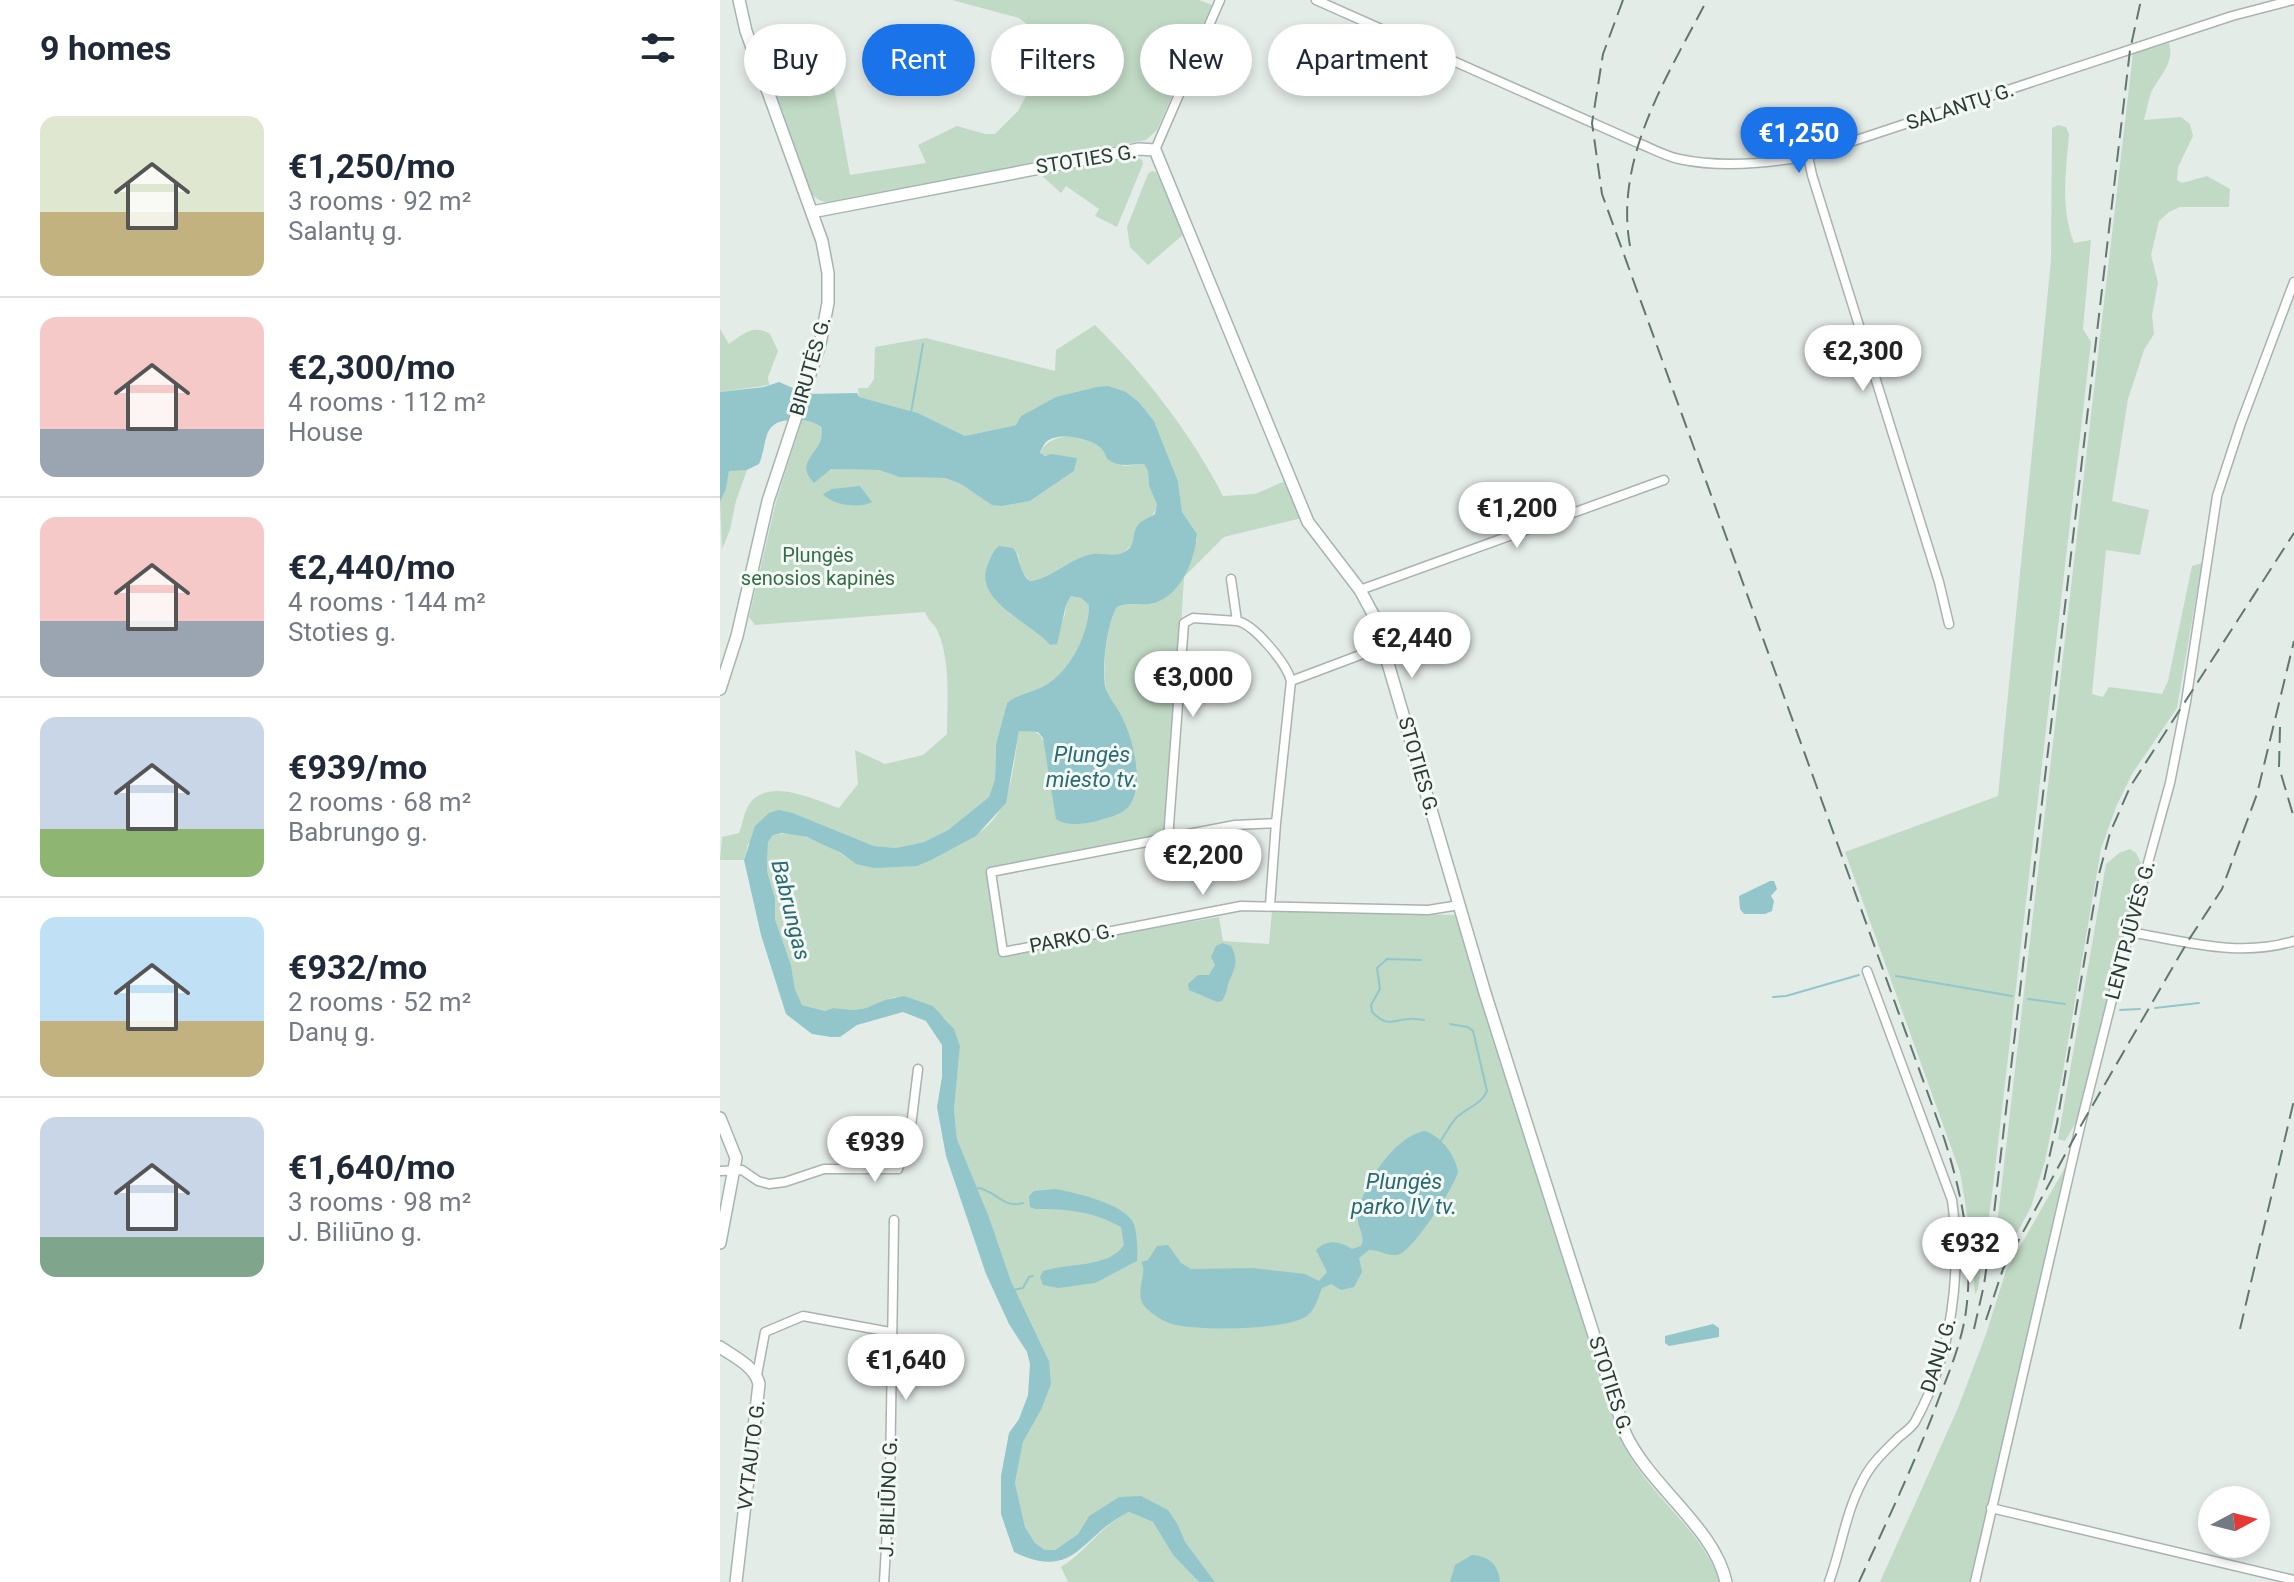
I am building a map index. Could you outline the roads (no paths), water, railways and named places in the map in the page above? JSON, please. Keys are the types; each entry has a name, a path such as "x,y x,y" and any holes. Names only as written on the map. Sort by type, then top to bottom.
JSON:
{"main road":[{"name":"BIRUTĖS G.","path":"720,689 737,636 768,501 823,333 829,285 825,254 812,212 746,31 739,0"},
{"name":"STOTIES G.","path":"812,212 1033,167 1139,149 1155,150 1308,522 1360,590 1374,616 1485,993 1625,1433 1645,1469 1713,1550 1723,1568 1726,1582"},
{"path":"720,1118 735,1152 720,1243"},
{"name":"VYTAUTO G.","path":"720,1347 757,1375 759,1394 736,1582"}],"street":[{"path":"1155,150 1220,0"},
{"name":"SALANTŲ G.","path":"1316,0 1677,159 1715,164 1775,163 1808,156 2232,16 2293,0"},
{"path":"1808,156 1939,582 1949,624"},
{"name":"LENTPJŪVĖS G.","path":"1975,1582 2129,932 2170,783 2186,702 2217,496 2294,282"},
{"path":"1360,590 1664,480"},
{"path":"1231,579 1237,621"},
{"path":"1270,905 1291,681 1288,670 1246,623 1193,618 1184,623 1168,839 1235,825 1276,823"},
{"path":"1291,681 1384,646"},
{"name":"PARKO G.","path":"1168,839 991,872 1003,952 1241,906 1428,910 1460,905"},
{"path":"2129,932 2226,949 2249,950 2294,941"},
{"name":"DANŲ G.","path":"1829,1582 1851,1503 1862,1481 1874,1461 1915,1422 1937,1368 1953,1303 1957,1239 1952,1200 1867,971"},
{"path":"720,1171 742,1170 758,1181 769,1184 824,1169 898,1169 911,1126 918,1069"},
{"name":"J. BILIŪNO G.","path":"884,1582 890,1479 894,1220"},
{"path":"757,1375 765,1332 803,1316 890,1332"},
{"path":"1991,1508 2294,1580"}],"water":[{"name":"Plungės miesto tv.","path":"779,382 807,394 857,393 859,397 918,413 965,436 1016,425 1021,416 1056,397 1108,386 1126,392 1139,402 1154,421 1178,481 1182,512 1197,534 1189,567 1177,587 1160,601 1117,607 1106,645 1105,685 1126,726 1136,765 1136,791 1125,810 1112,817 1081,824 1056,819 1043,738 1038,732 1019,731 1006,803 976,836 917,866 874,868 856,864 807,837 782,833 773,835 768,842 767,871 775,898 775,919 802,1005 825,1011 833,1008 854,1010 904,996 933,1006 954,1029 960,1046 954,1110 957,1139 1011,1281 1049,1361 1051,1384 1023,1442 1015,1483 1025,1527 1035,1543 1045,1550 1055,1550 1078,1534 1089,1516 1119,1497 1141,1496 1168,1510 1185,1542 1215,1582 1199,1582 1173,1555 1153,1522 1129,1512 1065,1559 1052,1562 1035,1560 1014,1552 1001,1514 1001,1476 1009,1433 1019,1419 1028,1395 1030,1364 1027,1352 1009,1324 986,1274 946,1156 937,1107 942,1077 942,1045 926,1021 903,1012 857,1025 840,1037 812,1034 786,1014 761,935 744,860 755,826 769,813 779,810 874,846 896,848 924,842 948,830 989,797 995,779 996,744 1007,703 1042,687 1061,673 1081,640 1089,605 1081,598 1071,596 1057,644 1050,645 989,591 985,579 992,556 999,546 1013,548 1030,581 1045,577 1088,555 1126,551 1132,545 1139,524 1155,514 1157,504 1149,486 1148,471 1144,464 1112,462 1096,444 1066,436 1046,442 1040,453 1077,458 1074,471 1030,501 992,505 961,484 945,478 899,477 879,470 831,469 814,483 806,468 820,443 821,427 796,420 776,423 771,427 759,464 747,470 729,471 720,502 720,392 764,387"},
{"path":"860,486 872,502 846,505 832,501 823,494 832,489"},
{"path":"1774,881 1777,889 1771,896 1774,901 1772,911 1744,914 1740,909 1739,896"},
{"path":"1222,943 1231,946 1236,962 1224,997 1217,1002 1189,990 1188,984 1198,975 1209,975 1215,965 1211,957 1216,946"},
{"name":"Plungės parko IV tv.","path":"1425,1131 1442,1142 1457,1166 1455,1180 1442,1203 1406,1249 1396,1255 1369,1250 1359,1258 1362,1272 1354,1287 1341,1290 1331,1284 1322,1288 1308,1315 1263,1327 1201,1328 1169,1323 1158,1318 1142,1302 1141,1262 1148,1260 1157,1246 1168,1245 1181,1263 1191,1269 1253,1268 1305,1274 1319,1281 1327,1272 1316,1250 1329,1243 1352,1249 1361,1246 1358,1215 1373,1177 1402,1142"},
{"path":"1055,1189 1099,1200 1129,1217 1136,1232 1137,1261 1095,1283 1058,1288 1043,1285 1040,1277 1043,1271 1108,1258 1124,1245 1121,1227 1100,1217 1030,1207 1029,1196 1034,1191"},
{"path":"1713,1324 1719,1328 1719,1337 1669,1346 1665,1343 1665,1336"},
{"path":"1472,1555 1492,1562 1500,1582 1450,1582 1455,1565"}],"waterway":[{"path":"911,413 923,344"},
{"path":"1421,960 1387,959 1377,968 1380,989 1371,1005 1372,1012 1386,1022 1424,1020"},
{"path":"1773,997 1859,975"},
{"path":"1896,976 2012,996"},
{"path":"2028,999 2065,1004"},
{"path":"2155,1008 2199,1003"},
{"path":"2120,1010 2140,1009"},
{"path":"1440,1142 1456,1118 1487,1091 1473,1031 1450,1024"},
{"path":"978,1188 1004,1201 1023,1203"},
{"path":"1014,1290 1023,1288 1029,1277 1033,1276"}],"railway":[{"path":"1623,0 1603,54 1592,123 1602,194 1944,1138 1965,1223 1968,1289 1959,1344 1921,1445 1859,1582"},
{"path":"1630,246 1627,213 1637,149 1661,88 1707,0"},
{"path":"1974,1329 1994,1213 2130,50 2141,0"},
{"path":"2044,1180 2057,1123 2099,874 2110,833 2130,787 2294,533"},
{"path":"1986,1320 2003,1269 2080,1127 2188,941 2222,889 2257,794 2294,641"},
{"path":"2280,727 2279,767 2294,818"},
{"path":"2240,1329 2294,1100"}],"park label":[{"name":"Plungės senosios kapinės","path":"818,566"}],"water label":[{"name":"Babrungas","path":"791,910"}]}
